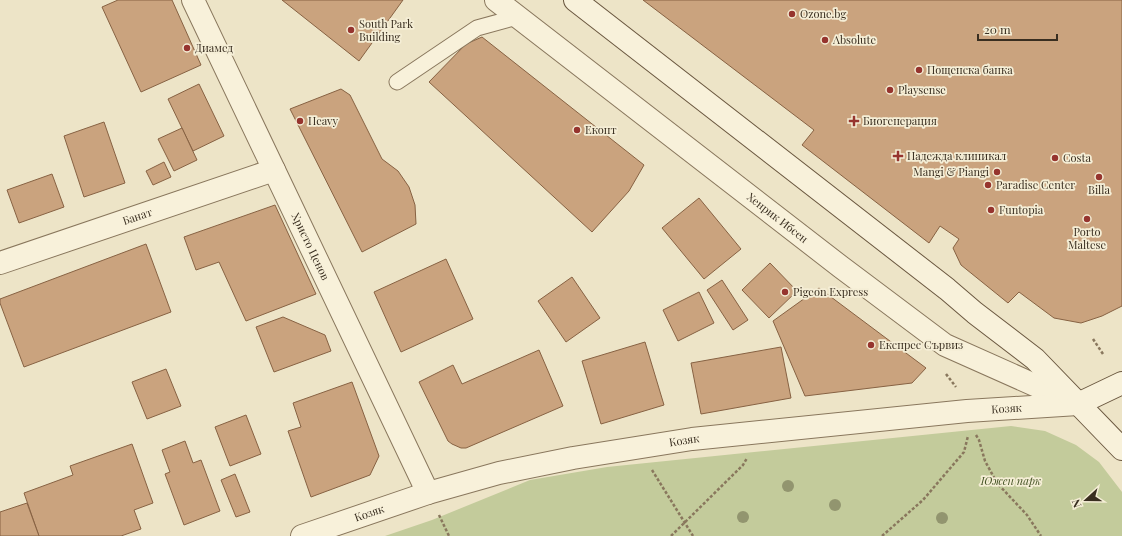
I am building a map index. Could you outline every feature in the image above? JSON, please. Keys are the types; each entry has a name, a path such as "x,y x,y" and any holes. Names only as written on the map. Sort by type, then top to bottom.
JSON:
{"street":[{"name":"Христо Ценов","path":"193,0 428,492"},
{"name":"Хенрик Ибсен","path":"496,0 834,262 945,345 1078,404"},
{"name":"Хенрик Ибсен","path":"575,0 1035,359 1122,449"},
{"name":"Банат","path":"0,263 274,170"},
{"path":"1078,404 1122,383"},
{"name":"Козяк","path":"302,536 428,492 499,473 573,458 692,439 967,411 1078,404"}],"lane":[{"path":"397,82 478,28 517,17"}],"path":[{"path":"1093,339 1103,354"},
{"path":"671,536 743,465 760,432"},
{"path":"882,536 923,500 964,452 968,433"},
{"path":"974,433 979,440 985,461 997,483 1027,515 1041,536"},
{"path":"638,448 693,536"}],"green space":[{"name":"Южен парк","path":"1011,426 1045,431 1076,445 1099,462 1122,492 1122,536 385,536 432,520 530,480 607,467"}],"building":[{"path":"118,0 172,0 201,65 141,92 102,7"},
{"name":"South Park Building","path":"282,0 403,0 359,61"},
{"name":"Paradise Center","path":"643,0 1122,0 1122,306 1102,316 1081,323 1054,318 1019,292 1008,303 961,265 953,248 959,239 940,226 929,243 802,145 814,130"},
{"path":"482,37 644,165 629,191 592,232 429,82 466,44"},
{"path":"199,84 224,136 193,151 168,99"},
{"path":"341,89 350,95 382,159 398,171 409,187 415,205 416,224 362,252 290,109"},
{"path":"104,122 125,183 84,197 64,136"},
{"path":"182,128 197,160 174,171 158,139"},
{"path":"164,162 171,177 153,185 146,171"},
{"path":"52,174 64,207 19,223 7,190"},
{"path":"699,198 741,249 704,279 662,228"},
{"path":"275,205 316,294 246,321 219,262 196,270 184,237"},
{"path":"146,244 171,312 24,367 0,303 0,299"},
{"path":"446,259 473,319 401,352 374,292"},
{"path":"770,263 797,291 769,318 742,290"},
{"path":"572,277 600,318 566,342 538,301"},
{"path":"722,280 748,320 733,330 707,290"},
{"path":"819,288 926,368 912,383 805,396 773,321"},
{"path":"699,292 714,323 678,341 663,310"},
{"path":"283,317 325,335 331,351 274,372 256,327"},
{"path":"645,342 664,405 601,424 582,361"},
{"path":"781,347 791,398 701,414 691,363"},
{"path":"539,350 563,406 466,448 461,448 448,441 419,382 453,365 462,384"},
{"path":"166,369 181,406 147,419 132,382"},
{"path":"352,382 379,456 370,475 311,497 288,431 301,427 293,403"},
{"path":"246,415 261,454 230,466 215,427"},
{"path":"185,441 193,463 201,460 220,511 184,525 165,474 170,472 162,450"},
{"path":"132,444 153,503 134,510 141,529 121,536 39,536 24,493 73,475 70,466"},
{"path":"235,474 250,512 236,517 221,480"},
{"path":"27,503 39,536 0,536 0,512"}],"place":[{"name":"Ozone.bg","path":"792,14"},
{"name":"South Park Building","path":"351,30"},
{"name":"Absolute","path":"825,40"},
{"name":"Диамед","path":"187,48"},
{"name":"Пощенска банка","path":"919,70"},
{"name":"Playsense","path":"890,90"},
{"name":"Heavy","path":"300,121"},
{"name":"Биогенерация","path":"854,121"},
{"name":"Еконт","path":"577,130"},
{"name":"Надежда клиникал","path":"898,156"},
{"name":"Costa","path":"1055,158"},
{"name":"Mangi & Piangi","path":"997,172"},
{"name":"Billa","path":"1099,177"},
{"name":"Paradise Center","path":"988,185"},
{"name":"Funtopia","path":"991,210"},
{"name":"Porto Maltese","path":"1087,219"},
{"name":"Pigeon Express","path":"785,292"},
{"name":"Експрес Сървиз","path":"871,345"}]}
